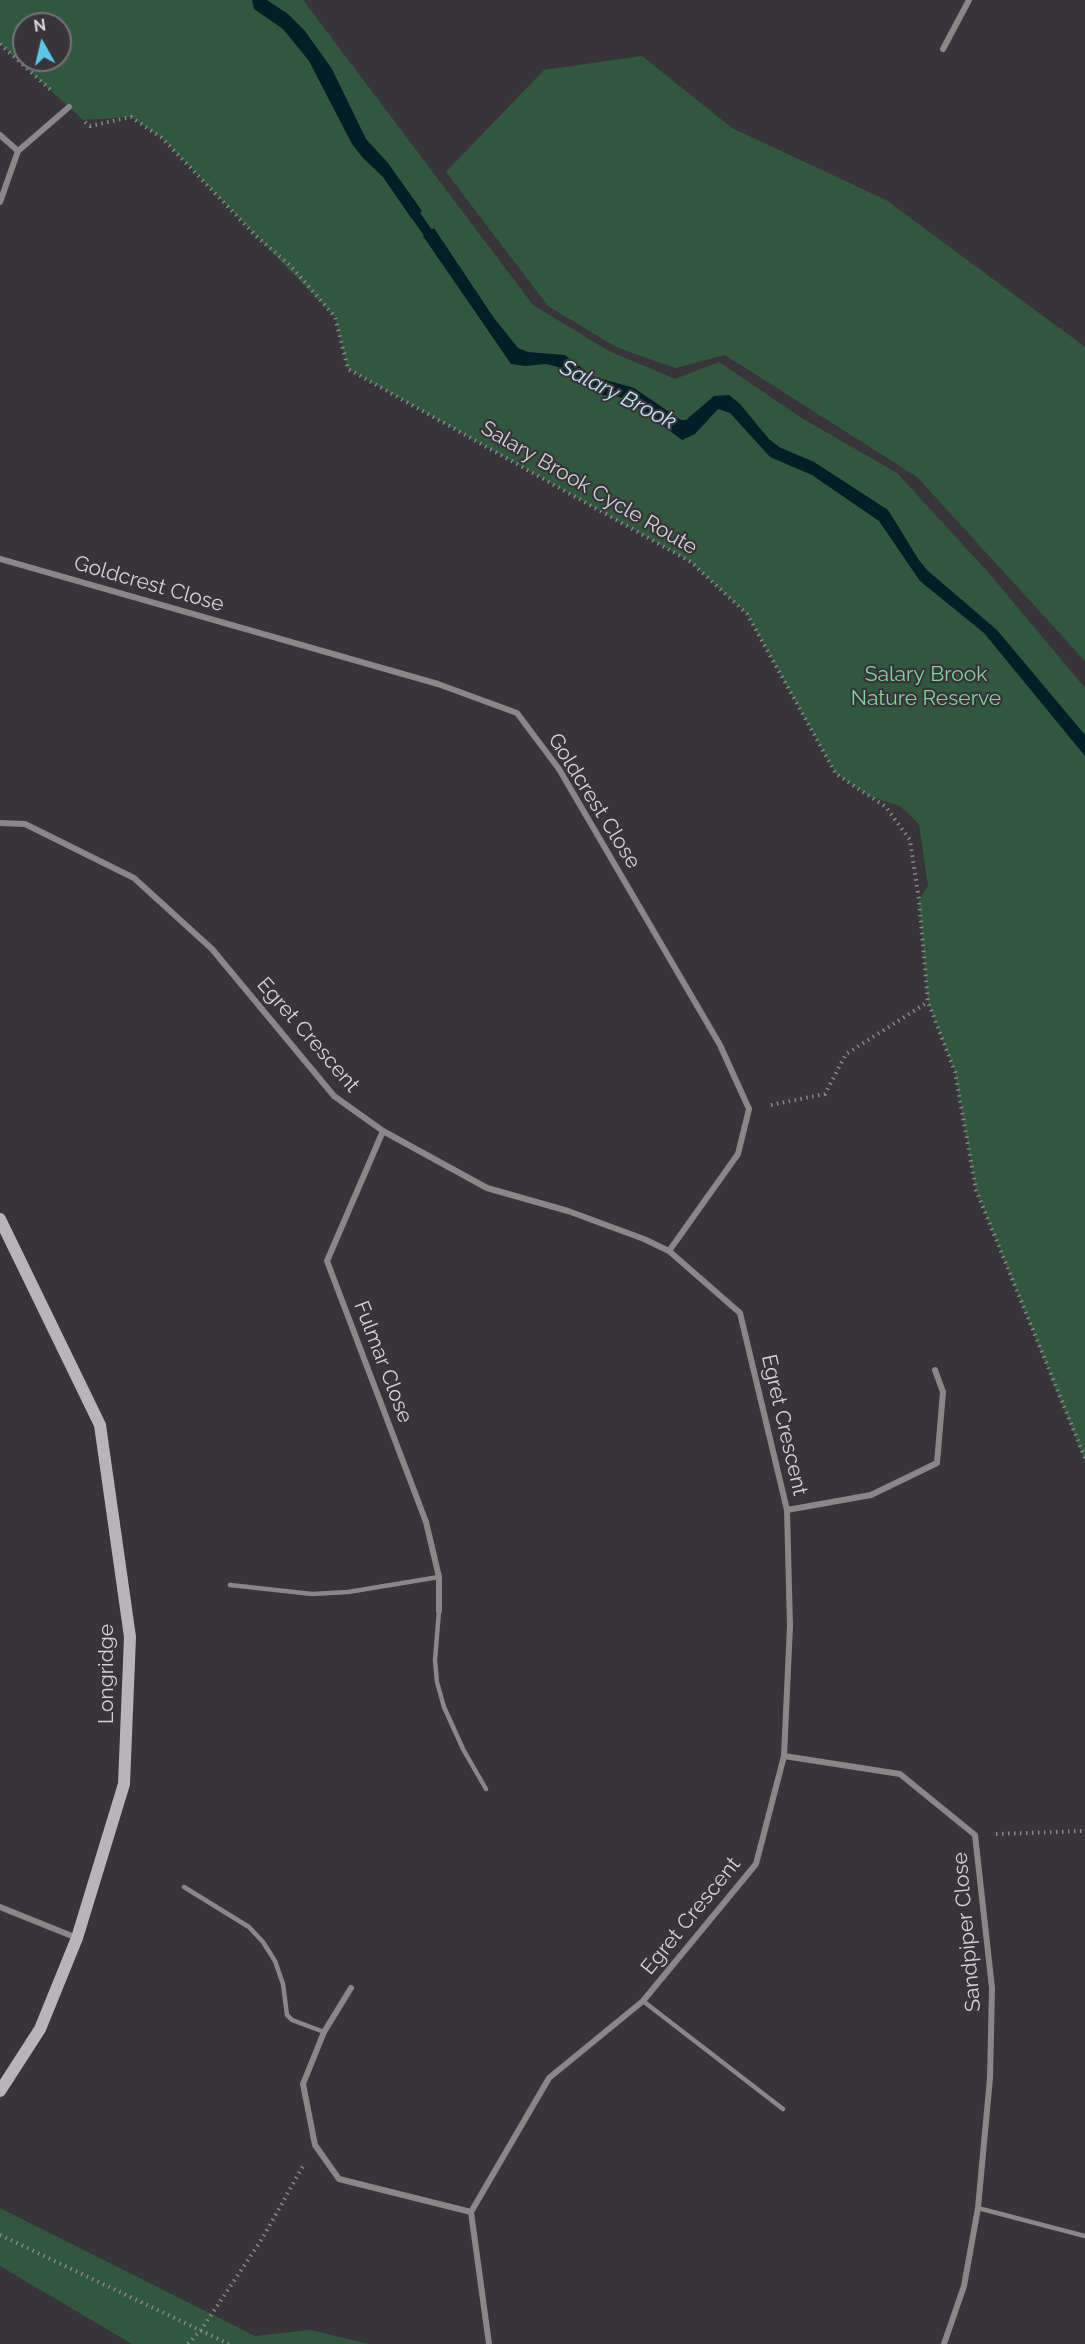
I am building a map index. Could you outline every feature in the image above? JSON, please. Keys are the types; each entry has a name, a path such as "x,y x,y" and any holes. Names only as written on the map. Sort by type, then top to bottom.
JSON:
{"street":[{"path":"942,49 969,0"},
{"path":"0,202 18,151 69,107"},
{"path":"0,135 18,151"},
{"name":"Goldcrest Close","path":"0,559 438,684 517,713 559,769 720,1045 749,1110"},
{"name":"Egret Crescent","path":"0,824 25,824 134,878 212,949 334,1096 383,1131 487,1188 568,1211 644,1239 669,1251 740,1313 787,1510 790,1626 784,1756 756,1864 644,2001 549,2078 471,2212"},
{"path":"669,1251 738,1154 749,1110"},
{"name":"Fulmar Close","path":"383,1131 327,1261 426,1522 439,1577 439,1611"},
{"name":"Longridge","path":"0,1219 100,1425 130,1637 124,1784 77,1938 40,2029 0,2091"},
{"path":"787,1510 871,1495 936,1463 943,1392 935,1370"},
{"name":"Sandpiper Close","path":"784,1756 900,1774 975,1835 992,1988 990,2078 978,2208 964,2286 944,2344"},
{"path":"0,1908 77,1938"},
{"path":"351,1988 324,2032 303,2084 315,2145 339,2179 471,2212 489,2344"}],"lane":[{"path":"230,1585 312,1594 348,1592 439,1577"},
{"path":"439,1611 435,1660 437,1682 444,1707 463,1749 486,1788"},
{"path":"184,1887 232,1916 256,1935 275,1961 283,1984 287,2015 292,2020 324,2032"},
{"path":"644,2001 783,2109"},
{"path":"978,2208 1085,2236"}],"path":[{"name":"Salary Brook Cycle Route","path":"0,44 90,126 131,117 162,138 256,236 291,266 334,317 348,369 691,562 747,614 836,774 886,807 910,840 919,900 928,1002 955,1072 976,1190 1085,1458"},
{"path":"749,1110 825,1094 846,1054 928,1002"},
{"path":"975,1835 1085,1831"},
{"path":"188,2344 201,2330 262,2239 315,2145"},
{"path":"0,2235 230,2344"}],"green space":[{"name":"Salary Brook Nature Reserve","path":"0,0 303,0 533,305 609,351 675,379 719,362 800,417 897,473 988,572 1085,688 1085,1461 976,1190 955,1072 928,1002 919,900 928,886 919,824 900,806 871,797 836,774 747,614 691,562 348,369 335,317 162,138 131,117 83,120 31,72 72,72 72,12 12,12 12,55 0,44"},
{"path":"642,56 732,128 886,200 1085,347 1085,661 917,477 725,355 675,368 616,347 548,306 446,172 544,70"},
{"path":"0,2208 255,2336 310,2330 369,2344 132,2344 0,2266"}],"water":[{"path":"252,0 267,0 288,14 305,31 332,69 366,139 388,163 422,211 412,219 383,177 352,144 309,61 283,29 254,9"},
{"path":"434,228 494,318 518,348 528,352 565,355 592,376 634,388 681,420 686,420 714,396 729,395 779,447 814,462 888,510 927,570 997,630 1085,735 1085,756 984,633 920,581 879,521 812,475 770,457 730,413 718,409 695,434 682,440 630,401 601,395 558,367 546,364 525,366 511,364 423,236"}],"waterway":[{"name":"Salary Brook","path":"408,204 435,243"}]}
